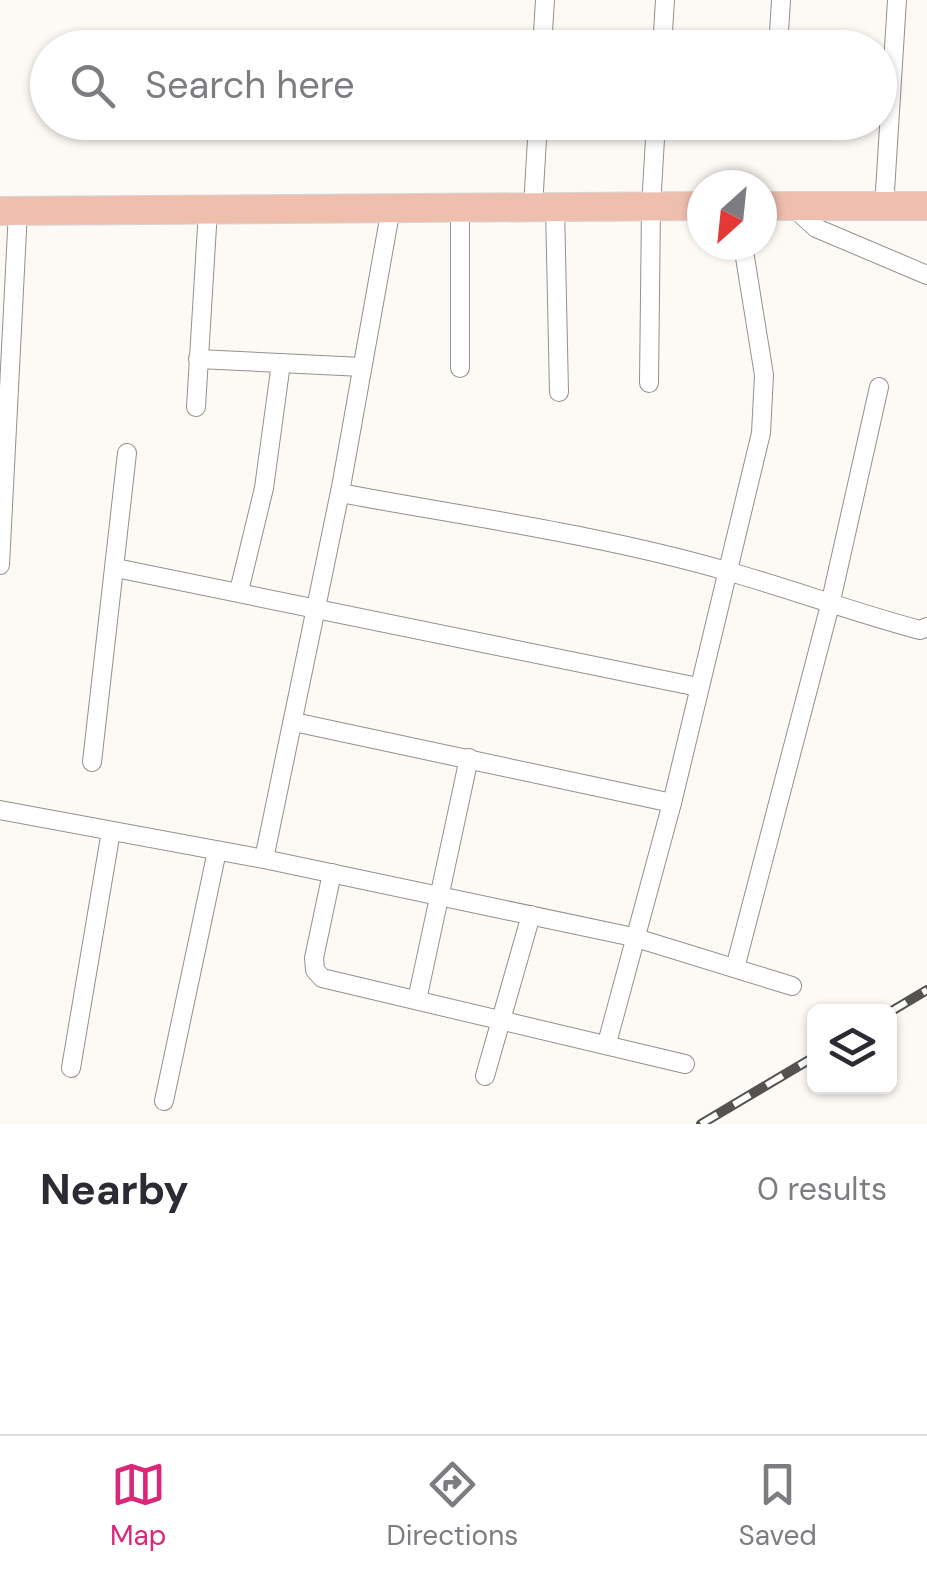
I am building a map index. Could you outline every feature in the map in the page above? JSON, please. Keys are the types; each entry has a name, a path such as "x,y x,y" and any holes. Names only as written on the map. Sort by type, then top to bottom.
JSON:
{"main road":[{"path":"9,211 687,206"},
{"path":"777,206 927,206"}],"street":[{"path":"543,30 544,0"},
{"path":"663,30 665,0"},
{"path":"780,30 782,0"},
{"path":"892,30 897,0"},
{"path":"539,140 560,392"},
{"path":"650,383 655,140"},
{"path":"884,207 885,140"},
{"path":"792,206 816,228 927,274"},
{"path":"264,859 340,493 391,208"},
{"path":"460,208 460,368"},
{"path":"196,407 208,210"},
{"path":"0,565 9,211"},
{"path":"607,1043 672,804 765,405 764,374 745,260"},
{"path":"198,359 362,367"},
{"path":"239,592 264,488 281,363"},
{"path":"735,968 830,605 879,387"},
{"path":"92,762 127,453"},
{"path":"340,493 728,571 830,605 920,630 927,627"},
{"path":"116,568 317,606 698,687"},
{"path":"294,722 672,804"},
{"path":"417,1000 469,758"},
{"path":"0,810 264,859 633,936 792,986"},
{"path":"71,1068 111,831"},
{"path":"164,1101 217,851"},
{"path":"332,874 314,970 332,982 685,1064"},
{"path":"485,1076 531,915"}],"railway":[{"path":"897,1008 927,990"},
{"path":"701,1124 807,1061"}]}
